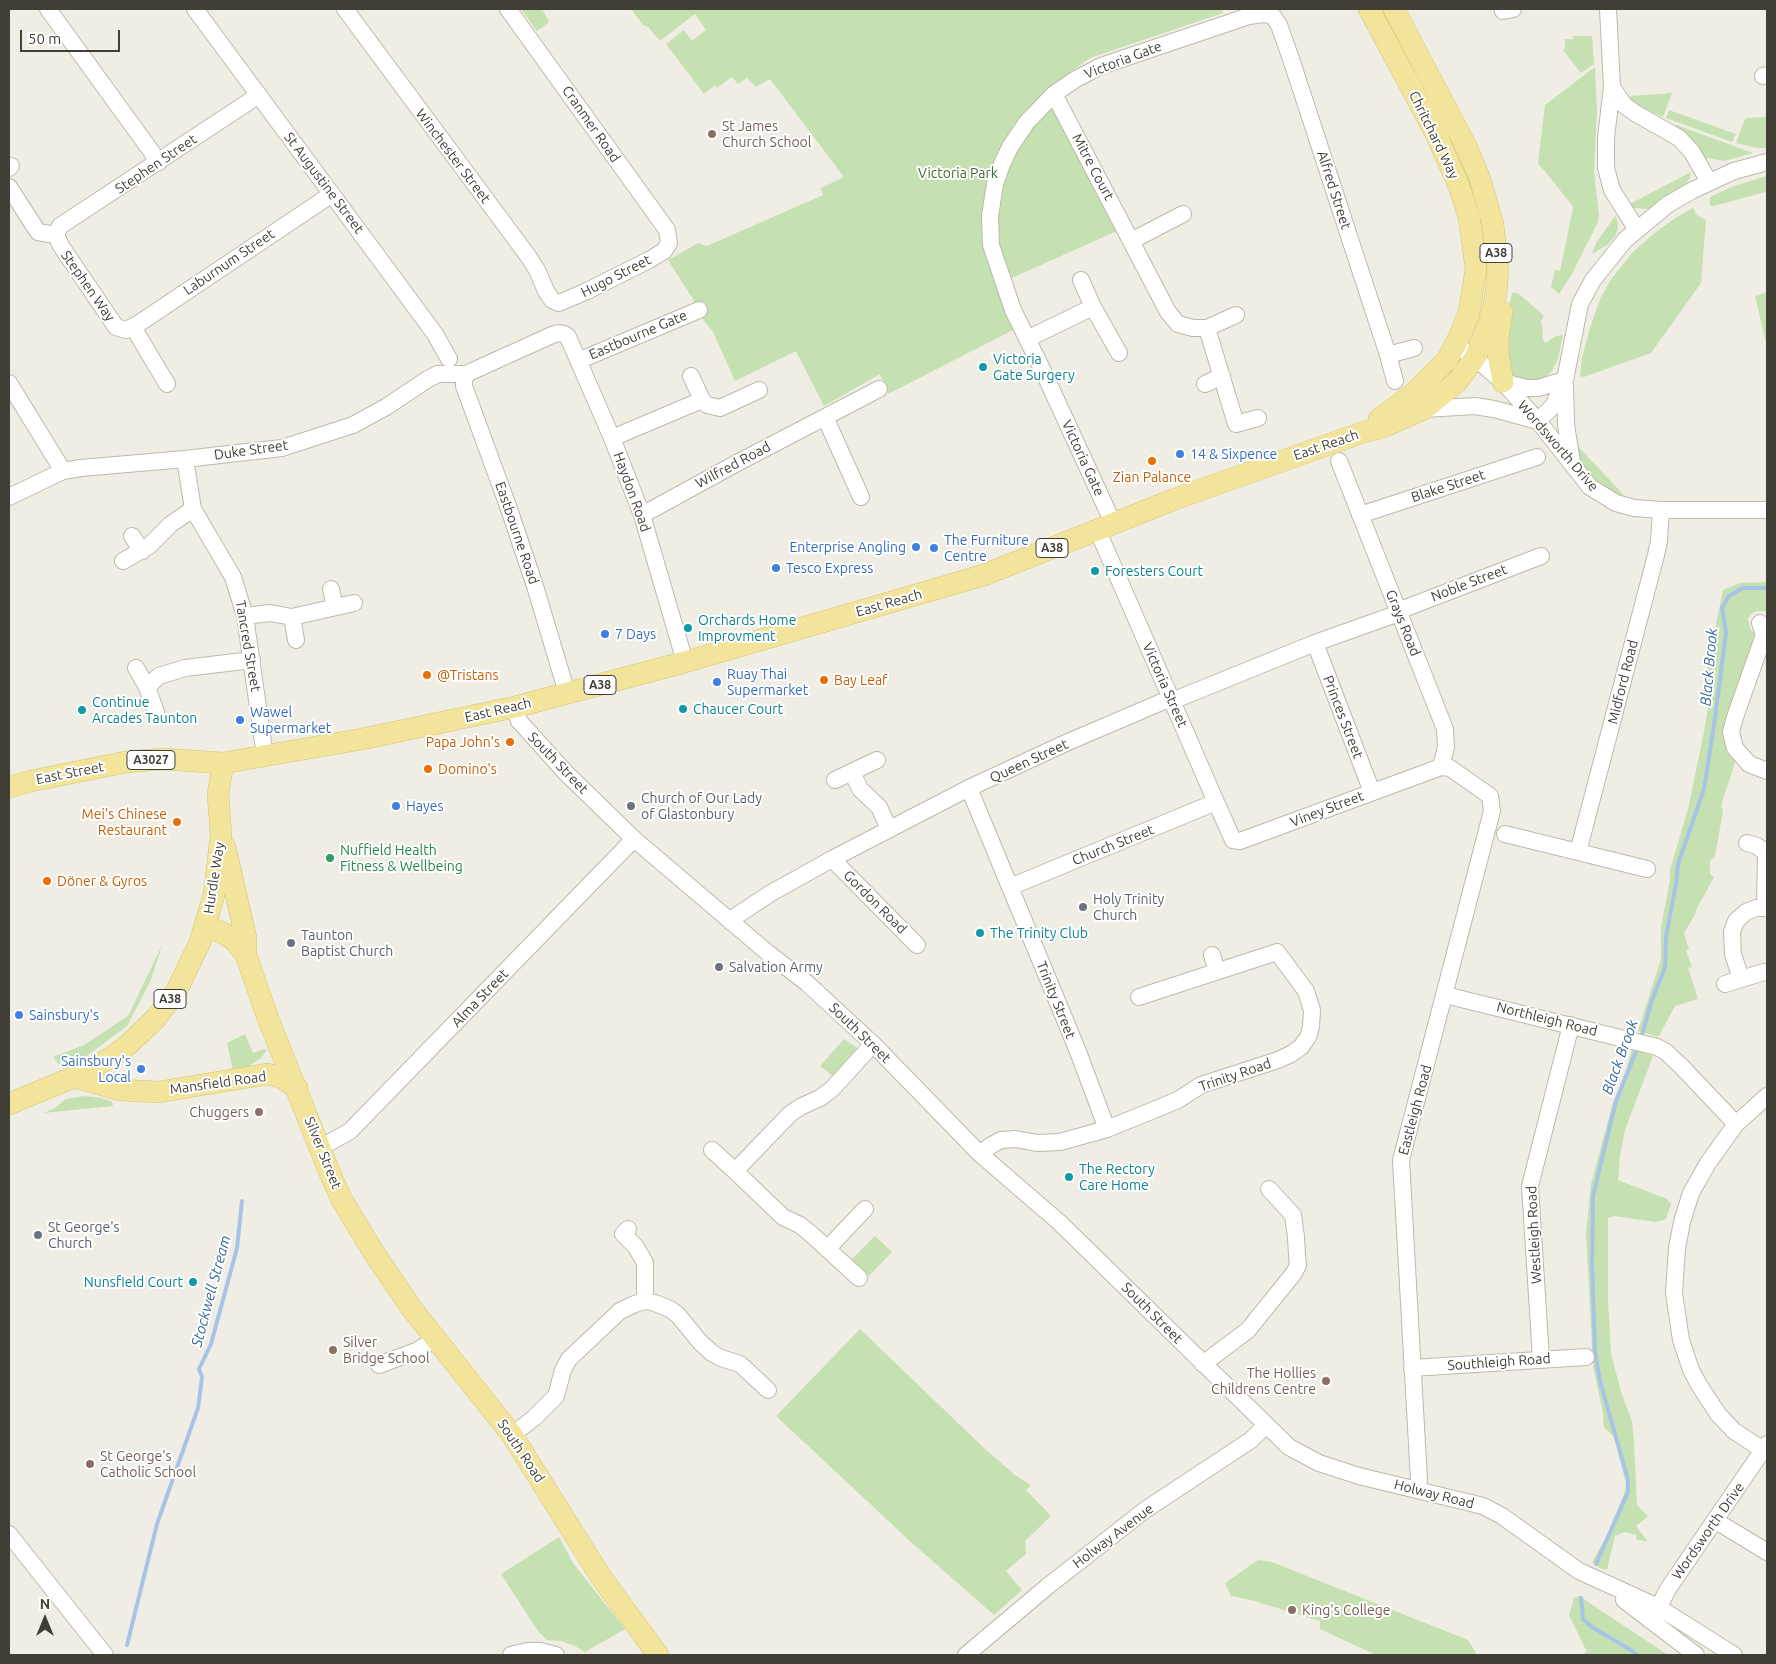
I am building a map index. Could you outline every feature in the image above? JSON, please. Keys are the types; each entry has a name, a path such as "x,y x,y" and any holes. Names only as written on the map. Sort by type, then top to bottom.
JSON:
{"main road":[{"name":"Chritchard Way","path":"1361,433 1413,394 1446,360 1455,346 1468,313 1476,269 1469,218 1447,156 1370,9"},
{"name":"Chritchard Way","path":"1394,9 1467,148 1480,179 1493,224 1498,271 1491,318 1475,358 1456,383 1424,409"},
{"path":"1480,179 1497,202 1504,227 1507,251 1506,290 1498,338 1498,353 1503,382"},
{"name":"East Reach","path":"223,763 427,726 515,707 685,662 984,575 1105,526 1238,476 1383,427 1424,409"},
{"name":"East Street","path":"9,787 31,780 126,762 163,759 223,763"},
{"name":"Hurdle Way","path":"9,1104 74,1077 112,1057 129,1044 156,1018 176,992 200,942 214,895 222,835 218,794 223,763"},
{"path":"222,835 237,893 246,938 246,954"},
{"name":"Silver Street","path":"206,926 234,940 246,954 280,1049 342,1200 374,1253"},
{"path":"267,1074 277,1061 280,1049"},
{"path":"112,1057 122,1079 137,1091"},
{"name":"Mansfield Road","path":"74,1077 120,1090 159,1092 267,1074 280,1077 297,1088"},
{"name":"South Road","path":"374,1253 412,1308 512,1435 601,1577 658,1655"}],"street":[{"path":"48,9 159,162"},
{"name":"St Augustine Street","path":"195,9 435,334 451,370"},
{"name":"Winchester Street","path":"345,9 528,256 549,296 552,300 559,303"},
{"name":"Cranmer Road","path":"508,9 667,230 669,243"},
{"path":"1608,9 1612,87 1607,127 1606,168 1612,190 1637,230"},
{"name":"Victoria Gate","path":"1105,526 1027,339 1013,310 1002,278 992,245 990,216 995,184 1010,147 1027,122 1054,94 1076,79 1102,66 1249,16 1264,14 1272,16 1279,25"},
{"name":"Alfred Street","path":"1279,25 1395,381"},
{"path":"1612,87 1624,105 1679,138 1692,152 1709,182"},
{"name":"Mitre Court","path":"1054,94 1168,312 1178,324 1193,328 1207,328"},
{"name":"Stephen Street","path":"56,235 60,226 258,95"},
{"path":"1607,127 1635,113"},
{"path":"1572,463 1566,424 1565,380 1580,304 1593,280 1625,240 1667,205 1709,182 1767,162"},
{"path":"9,187 38,232 56,235"},
{"name":"Laburnum Street","path":"129,328 332,194"},
{"path":"1131,241 1183,214"},
{"name":"Stephen Way","path":"56,235 61,246 116,327 129,328 167,384"},
{"name":"Hugo Street","path":"559,303 649,260 664,251 669,243"},
{"path":"1081,280 1093,307 1119,353"},
{"path":"1027,339 1093,307"},
{"name":"Eastbourne Gate","path":"578,361 698,310"},
{"path":"1236,315 1207,328 1236,424 1258,418"},
{"name":"Duke Street","path":"9,497 63,472 81,468 282,448 347,428 386,407 428,378 526,346 559,333"},
{"name":"Haydon Road","path":"559,333 568,337 612,438 642,515 685,662"},
{"name":"Wordsworth Drive","path":"1455,346 1475,358 1503,382 1538,421 1590,487 1616,503 1634,508 1660,510 1767,510"},
{"path":"1388,355 1414,348"},
{"name":"Eastbourne Road","path":"451,370 464,381 464,386 535,586 567,693"},
{"path":"691,376 702,400 707,405 720,408 759,390"},
{"path":"1205,384 1222,376"},
{"path":"1503,382 1526,388 1538,388 1565,380"},
{"path":"1538,421 1553,406 1565,380"},
{"path":"9,383 63,472"},
{"name":"Wilfred Road","path":"642,515 737,462 879,389"},
{"path":"612,438 702,400"},
{"name":"East Reach","path":"1424,409 1475,406 1538,421"},
{"path":"826,417 861,497"},
{"name":"Blake Street","path":"1360,515 1536,457"},
{"name":"Tancred Street","path":"185,459 193,508 233,577 246,616 266,756"},
{"name":"Grays Road","path":"1339,461 1444,729 1446,747 1441,767"},
{"path":"123,561 149,546 172,524 193,508"},
{"name":"Midford Road","path":"1578,852 1656,555 1660,510"},
{"name":"Victoria Street","path":"1105,526 1172,699 1233,840"},
{"path":"132,536 142,550"},
{"name":"Noble Street","path":"1398,612 1541,556"},
{"path":"331,589 335,607"},
{"path":"246,616 279,613 292,617 354,603"},
{"name":"Queen Street","path":"731,922 736,916 771,893 969,788 1068,742 1172,699 1315,642 1398,612"},
{"path":"292,617 296,640"},
{"path":"1760,623 1764,635 1731,732 1735,748 1749,764 1767,771"},
{"name":"Princes Street","path":"1315,642 1372,792"},
{"path":"147,686 159,676 173,670 252,660"},
{"path":"136,668 147,686 156,712"},
{"name":"South Street","path":"515,707 519,721 566,773 634,839 768,953 807,983 873,1044 980,1154 1058,1222 1266,1425"},
{"path":"835,780 877,760"},
{"name":"Viney Street","path":"1233,840 1240,841 1441,767"},
{"name":"Eastleigh Road","path":"1417,1490 1419,1480 1402,1160 1492,811 1490,796 1450,768 1441,767"},
{"path":"852,772 860,789 879,807 889,830"},
{"name":"Trinity Street","path":"969,788 1107,1128"},
{"name":"Church Street","path":"1010,887 1216,802"},
{"path":"1505,834 1647,870"},
{"name":"Alma Street","path":"320,1148 350,1132 634,839"},
{"path":"1747,843 1757,846 1767,853 1766,908 1756,908 1746,912 1736,921 1732,932 1733,982 1764,972"},
{"name":"Gordon Road","path":"832,859 917,945"},
{"name":"Trinity Road","path":"980,1154 1001,1140 1016,1139 1037,1143 1060,1142 1107,1128 1178,1100 1200,1085 1278,1060 1301,1047 1308,1036 1312,1019 1310,1000 1306,991 1277,952 1139,997"},
{"path":"1212,955 1217,971"},
{"name":"Northleigh Road","path":"1445,995 1640,1041 1666,1052 1736,1124"},
{"name":"Westleigh Road","path":"1541,1359 1530,1186 1571,1025"},
{"path":"735,1171 790,1114 820,1098 832,1089 873,1044"},
{"path":"1765,1447 1734,1430 1718,1414 1699,1385 1691,1370 1681,1340 1674,1293 1677,1248 1682,1222 1691,1193 1708,1163 1736,1124 1767,1096"},
{"path":"712,1150 783,1216 800,1225 828,1248 859,1278"},
{"path":"1204,1364 1248,1330 1294,1274 1298,1265 1292,1215 1269,1189"},
{"path":"828,1248 864,1209"},
{"path":"628,1229 623,1234 636,1247 645,1263 645,1301"},
{"path":"512,1435 534,1418 556,1396 563,1370 570,1359 620,1311 645,1301 655,1302 674,1312 712,1353 740,1364 768,1390"},
{"path":"379,1365 416,1350 436,1339"},
{"name":"Southleigh Road","path":"1412,1368 1586,1357"},
{"name":"Holway Road","path":"1266,1425 1289,1447 1319,1463 1360,1476 1483,1506 1502,1516 1579,1571 1655,1614 1703,1635 1734,1655"},
{"name":"Holway Avenue","path":"966,1655 1048,1586 1145,1510 1251,1440 1266,1425"},
{"name":"Wordsworth Drive","path":"1655,1614 1668,1589 1765,1447"},
{"path":"1716,1520 1767,1552"},
{"path":"9,1534 105,1655"},
{"name":"Holway Road","path":"1655,1614 1694,1655"},
{"path":"1694,1655 1703,1635"},
{"path":"511,1655 527,1651 540,1651 556,1655"}],"green space":[{"path":"521,9 542,9 549,22 537,31"},
{"name":"Victoria Park","path":"631,9 1222,9 1223,13 1090,58 1061,79 1046,93 1117,231 1014,277 998,282 1017,328 888,394 880,374 824,406 796,351 735,381 713,332 702,318 693,299 668,260 698,243 707,246 823,195 821,188 844,177 770,79 756,87 747,78 738,84 732,77 717,88 715,85 704,94 666,44 684,30 692,41 706,30 695,14 660,41 648,27 643,25"},
{"path":"1573,36 1592,36 1594,64 1581,73 1563,50 1565,48 1565,39 1573,39"},
{"path":"1595,67 1597,112 1594,172 1599,216 1598,222 1572,274 1559,294 1551,287 1555,270 1560,271 1573,208 1538,163 1545,105"},
{"path":"1672,93 1663,117 1638,106 1632,101 1630,96"},
{"path":"1669,110 1736,134 1732,142 1666,118"},
{"path":"1767,117 1767,148 1757,148 1736,143 1745,119"},
{"path":"1674,124 1753,153 1724,161 1705,159 1697,144"},
{"path":"1691,172 1690,178 1684,187 1648,209 1633,208 1628,205"},
{"path":"1767,176 1765,192 1714,206 1710,205 1710,197 1734,186"},
{"path":"1693,208 1697,215 1706,220 1701,283 1651,353 1584,377 1580,376 1582,357 1590,328 1600,299 1612,278 1632,253 1650,237 1672,220"},
{"path":"1616,215 1618,228 1616,235 1607,245 1592,254 1596,243"},
{"path":"1767,292 1767,347 1755,296"},
{"path":"1512,293 1518,293 1544,316 1541,321 1542,337 1545,343 1556,336 1563,335 1558,359 1552,371 1540,383 1516,380 1508,372 1508,311"},
{"path":"1572,440 1623,494 1621,499 1595,482 1578,460"},
{"path":"1767,582 1767,611 1752,613 1748,619 1751,630 1756,634 1729,749 1735,762 1721,806 1723,811 1715,856 1710,861 1710,874 1714,877 1684,933 1689,949 1686,950 1692,967 1688,968 1698,999 1675,1006 1659,1036 1655,1036 1638,1031 1661,959 1661,927 1670,880 1670,870 1688,809 1704,732 1708,707 1707,701 1701,696 1723,590 1740,583"},
{"path":"163,943 150,982 127,1026 88,1055 61,1067 53,1057 84,1045 128,1016"},
{"path":"245,1034 253,1053 265,1049 266,1051 261,1058 246,1068 233,1070 227,1043"},
{"path":"844,1039 860,1050 834,1077 820,1066"},
{"path":"1632,1049 1653,1056 1625,1130 1618,1180 1667,1199 1671,1204 1666,1219 1656,1222 1614,1216 1608,1218 1608,1300 1611,1354 1622,1395 1632,1421 1637,1505 1648,1516 1636,1526 1648,1542 1636,1539 1637,1535 1624,1532 1615,1536 1607,1570 1600,1568 1592,1562 1606,1537 1624,1494 1626,1483 1614,1437 1604,1427 1603,1413 1593,1366 1586,1233 1591,1184 1612,1106"},
{"path":"84,1096 102,1098 112,1102 113,1106 44,1113 55,1108 66,1099"},
{"path":"875,1236 892,1252 869,1276 852,1259"},
{"path":"860,1329 985,1449 1015,1475 1031,1485 1026,1490 1051,1516 1025,1541 1026,1554 1006,1571 1022,1590 994,1615 912,1543 776,1416"},
{"path":"559,1537 573,1563 625,1629 585,1652 561,1641 547,1640 538,1631 501,1574"},
{"path":"1258,1560 1272,1562 1468,1640 1477,1655 1376,1655 1320,1629 1320,1621 1251,1600 1231,1596 1225,1583"},
{"path":"1579,1596 1668,1655 1581,1655 1587,1652 1569,1615 1574,1598"}],"waterway":[{"name":"Black Brook","path":"1641,1038 1652,1000 1665,968 1666,937 1678,864 1704,789 1726,632 1722,608 1729,596 1743,588 1767,588"},
{"name":"Black Brook","path":"1596,1564 1628,1492 1628,1480 1600,1381 1595,1351 1592,1264 1593,1196 1616,1101 1638,1047"},
{"name":"Stockwell Stream","path":"127,1645 157,1524 198,1408 202,1377 199,1369 211,1344 237,1248 242,1201"},
{"name":"Black Brook","path":"1581,1598 1583,1619 1592,1627 1637,1655"}],"place":[{"name":"St James Church School","path":"712,134"},
{"name":"Victoria Gate Surgery","path":"983,367"},
{"name":"14 & Sixpence","path":"1180,454"},
{"name":"Zian Palance","path":"1152,461"},
{"name":"Enterprise Angling","path":"916,547"},
{"name":"The Furniture Centre","path":"934,548"},
{"name":"Tesco Express","path":"776,568"},
{"name":"Foresters Court","path":"1095,571"},
{"name":"Orchards Home Improvment","path":"688,628"},
{"name":"7 Days","path":"605,634"},
{"name":"@Tristans","path":"427,675"},
{"name":"Bay Leaf","path":"824,680"},
{"name":"Ruay Thai Supermarket","path":"717,682"},
{"name":"Chaucer Court","path":"683,709"},
{"name":"Continue Arcades Taunton","path":"82,710"},
{"name":"Wawel Supermarket","path":"240,720"},
{"name":"Papa John's","path":"510,742"},
{"name":"Domino's","path":"428,769"},
{"name":"Hayes","path":"396,806"},
{"name":"Church of Our Lady of Glastonbury","path":"631,806"},
{"name":"Mei's Chinese Restaurant","path":"177,822"},
{"name":"Nuffield Health Fitness & Wellbeing","path":"330,858"},
{"name":"Döner & Gyros","path":"47,881"},
{"name":"Holy Trinity Church","path":"1083,907"},
{"name":"The Trinity Club","path":"980,933"},
{"name":"Taunton Baptist Church","path":"291,943"},
{"name":"Salvation Army","path":"719,967"},
{"name":"Sainsbury's","path":"19,1015"},
{"name":"Sainsbury's Local","path":"141,1069"},
{"name":"Chuggers","path":"259,1112"},
{"name":"The Rectory Care Home","path":"1069,1177"},
{"name":"St George's Church","path":"38,1235"},
{"name":"Nunsfield Court","path":"193,1282"},
{"name":"Silver Bridge School","path":"333,1350"},
{"name":"The Hollies Childrens Centre","path":"1326,1381"},
{"name":"St George's Catholic School","path":"90,1464"},
{"name":"King's College","path":"1292,1610"}]}
